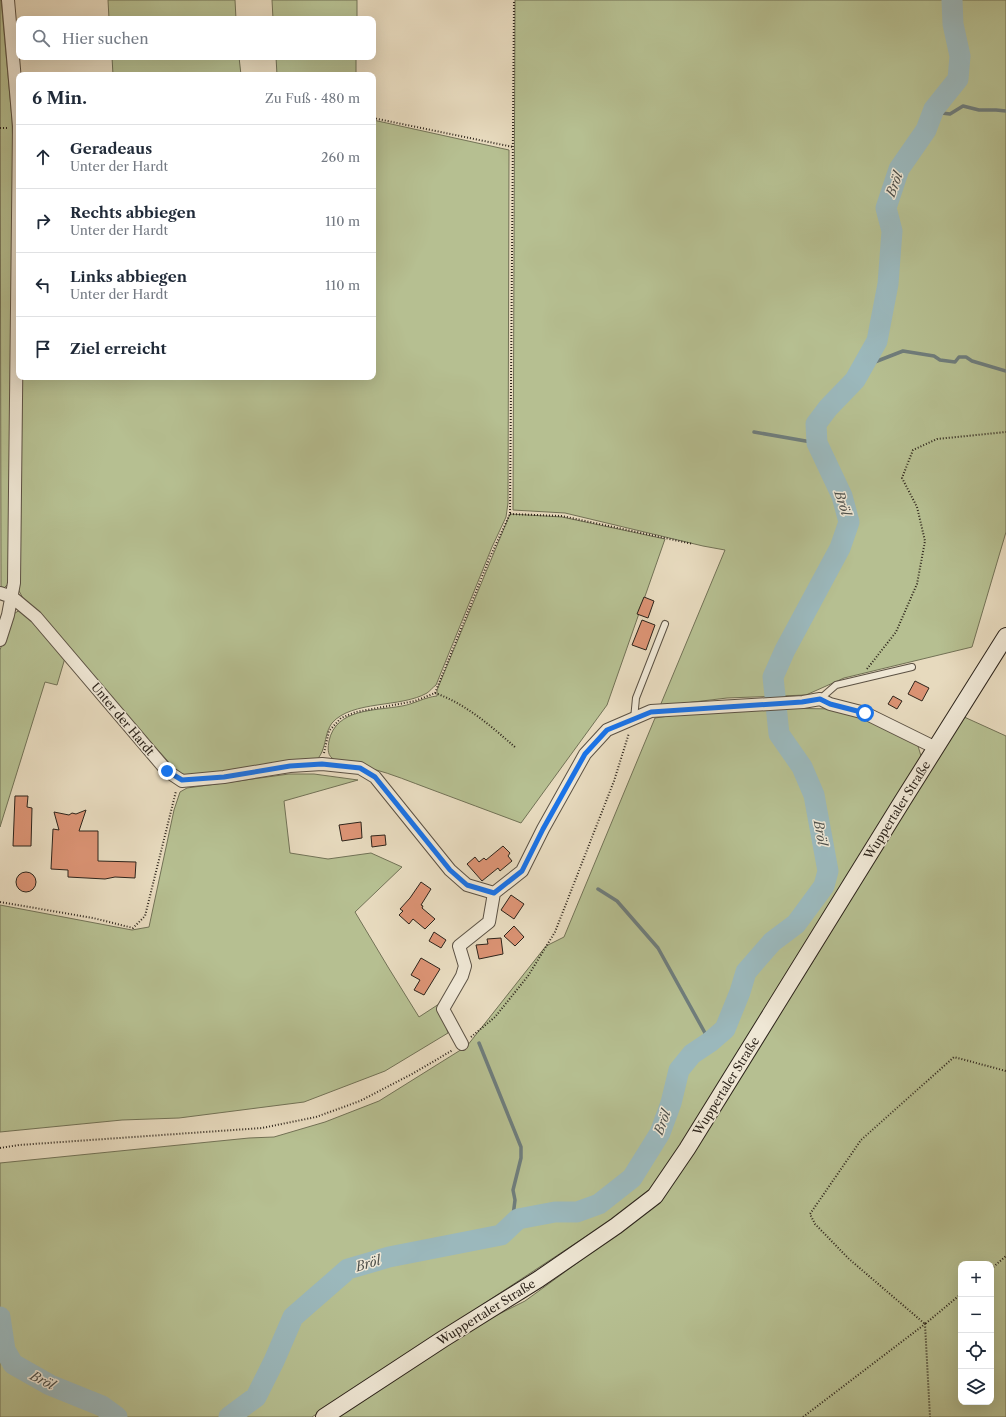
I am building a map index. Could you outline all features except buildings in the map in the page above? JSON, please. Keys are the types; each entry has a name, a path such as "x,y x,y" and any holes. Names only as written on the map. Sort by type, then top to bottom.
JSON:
{"main road":[{"name":"Wuppertaler Straße","path":"324,1417 436,1343 539,1279 616,1226 655,1196 691,1143 1006,636"}],"street":[{"path":"8,0 16,92"},
{"path":"0,640 8,616 14,583 16,380"},
{"path":"0,593 12,597"},
{"name":"Unter der Hardt","path":"12,597 36,617 167,771 179,778"},
{"path":"462,1044 443,1009 462,976 465,966 459,946 489,922 494,893 522,871 543,829 585,754 607,730 651,712 736,705 802,702 820,699 830,704 865,713 936,748"},
{"path":"179,778 182,780 224,777 290,766 322,764 360,768 375,777 450,870 467,885 494,893"}],"lane":[{"path":"634,719 636,698 665,624"},
{"path":"820,699 836,685 912,667"}],"path":[{"path":"435,693 490,557 510,514 514,0"},
{"path":"376,119 513,147"},
{"path":"859,679 896,632 917,584 925,541 917,507 902,478 913,450 937,439 1006,432"},
{"path":"510,514 562,516 693,544"},
{"path":"322,764 329,731 341,718 356,712 415,701 435,693 450,698 477,715 516,748"},
{"path":"0,1148 19,1145 262,1128 316,1117 360,1100 412,1074 462,1044 495,1017 528,976 555,932 614,781 634,719"},
{"path":"0,902 93,918 133,928 145,916 179,778"},
{"path":"930,1417 926,1324 849,1259 815,1224 810,1214 861,1140 954,1057 1006,1071"},
{"path":"994,1266 1006,1256"},
{"path":"803,1417 926,1324 958,1297"}],"green space":[{"path":"0,0 12,119 15,215 10,582 1,589"},
{"path":"108,0 235,0 236,16 109,16"},
{"path":"272,0 357,0 357,16 273,16"},
{"path":"515,0 1006,0 1006,532 972,647 844,678 806,695 727,698 660,706 725,550 565,513 513,510"},
{"path":"112,60 239,60 241,72 113,72"},
{"path":"276,60 356,60 356,72 277,72"},
{"path":"376,121 509,150 508,503 506,517 492,547 436,685 428,692 416,698 364,707 341,716 330,726 323,750 317,760 185,776 175,769 25,602 18,589 19,380 376,380"},
{"path":"510,514 562,517 665,539 607,705 521,823 387,773 340,762 330,756 328,750 329,741 333,730 340,722 348,717 358,713 406,705 437,696 437,690"},
{"path":"20,610 26,614 65,658 57,685 45,682 0,827 0,650 11,618"},
{"path":"773,708 835,709 864,718 918,746 921,756 917,768 687,1141 651,1189 626,1210 312,1417 0,1417 0,1163 249,1138 274,1137 325,1122 379,1101 467,1046 546,946 564,937 655,718 696,712"},
{"path":"962,716 1006,736 1006,1417 334,1417 457,1335 525,1301 661,1202 723,1101 812,963"},
{"path":"289,774 314,774 358,780 284,801 290,853 328,859 371,853 402,867 355,912 419,1017 439,1004 448,1033 385,1071 304,1102 179,1118 122,1120 0,1132 0,905 132,930 149,927 174,810 180,792 187,788"}],"waterway":[{"name":"Bröl","path":"229,1417 256,1397 274,1361 293,1317 348,1269 389,1257 501,1235 518,1219 555,1212 577,1212 599,1204 632,1178 660,1133 671,1103 679,1070 692,1054 710,1042 725,1029 740,992 746,972 772,942 796,924 824,886 828,871 814,795 802,767 779,734 773,677 785,650 840,548 849,522 842,496 817,443 816,424 828,408 855,380 877,341 888,284 892,231 886,208 899,169 926,130 934,109 958,79 960,56 953,24 952,0"},
{"path":"933,112 950,114 963,106 979,110 1006,111"},
{"path":"862,367 903,351 934,356 940,360 955,362 959,357 966,357 972,361 1006,371"},
{"path":"754,432 817,443"},
{"path":"598,889 617,901 658,948 710,1042"},
{"path":"479,1043 521,1147 521,1158 513,1190 515,1200 512,1224"},
{"name":"Bröl","path":"0,1317 5,1350 13,1364 50,1385 102,1406 117,1417"}],"route":[{"path":"167,771 182,780 224,777 290,766 322,764 360,768 375,777 450,870 467,885 494,893 522,871 543,829 585,754 607,730 651,712 736,705 802,702 820,699 830,704 865,713"}]}
